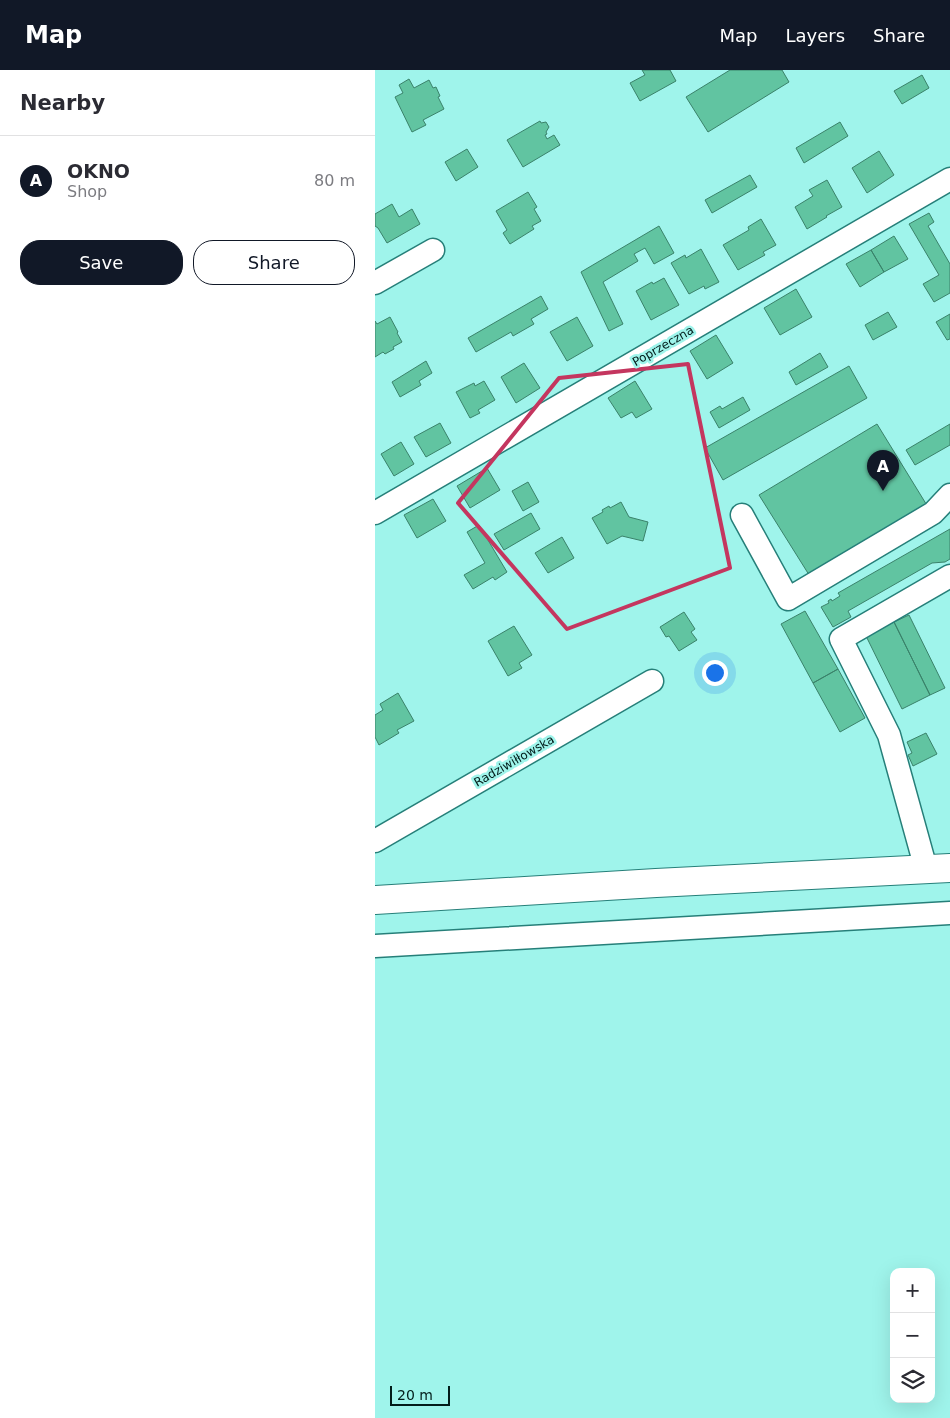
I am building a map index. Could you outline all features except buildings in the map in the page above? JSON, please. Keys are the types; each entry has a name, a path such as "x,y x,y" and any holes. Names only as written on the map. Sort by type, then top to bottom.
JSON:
{"main road":[{"path":"375,900 656,883 938,869"}],"street":[{"name":"Poprzeczna","path":"375,513 950,179"},
{"path":"375,283 433,250"},
{"path":"742,516 788,599 933,513 950,495"},
{"path":"938,869 889,735 841,639 950,576"},
{"name":"Radziwiłłowska","path":"375,841 652,681"},
{"path":"375,946 950,913"}],"highlighted area":[{"path":"688,364 730,568 567,629 458,503 559,378"}],"place":[{"name":"OKNO","path":"883,491"}]}
